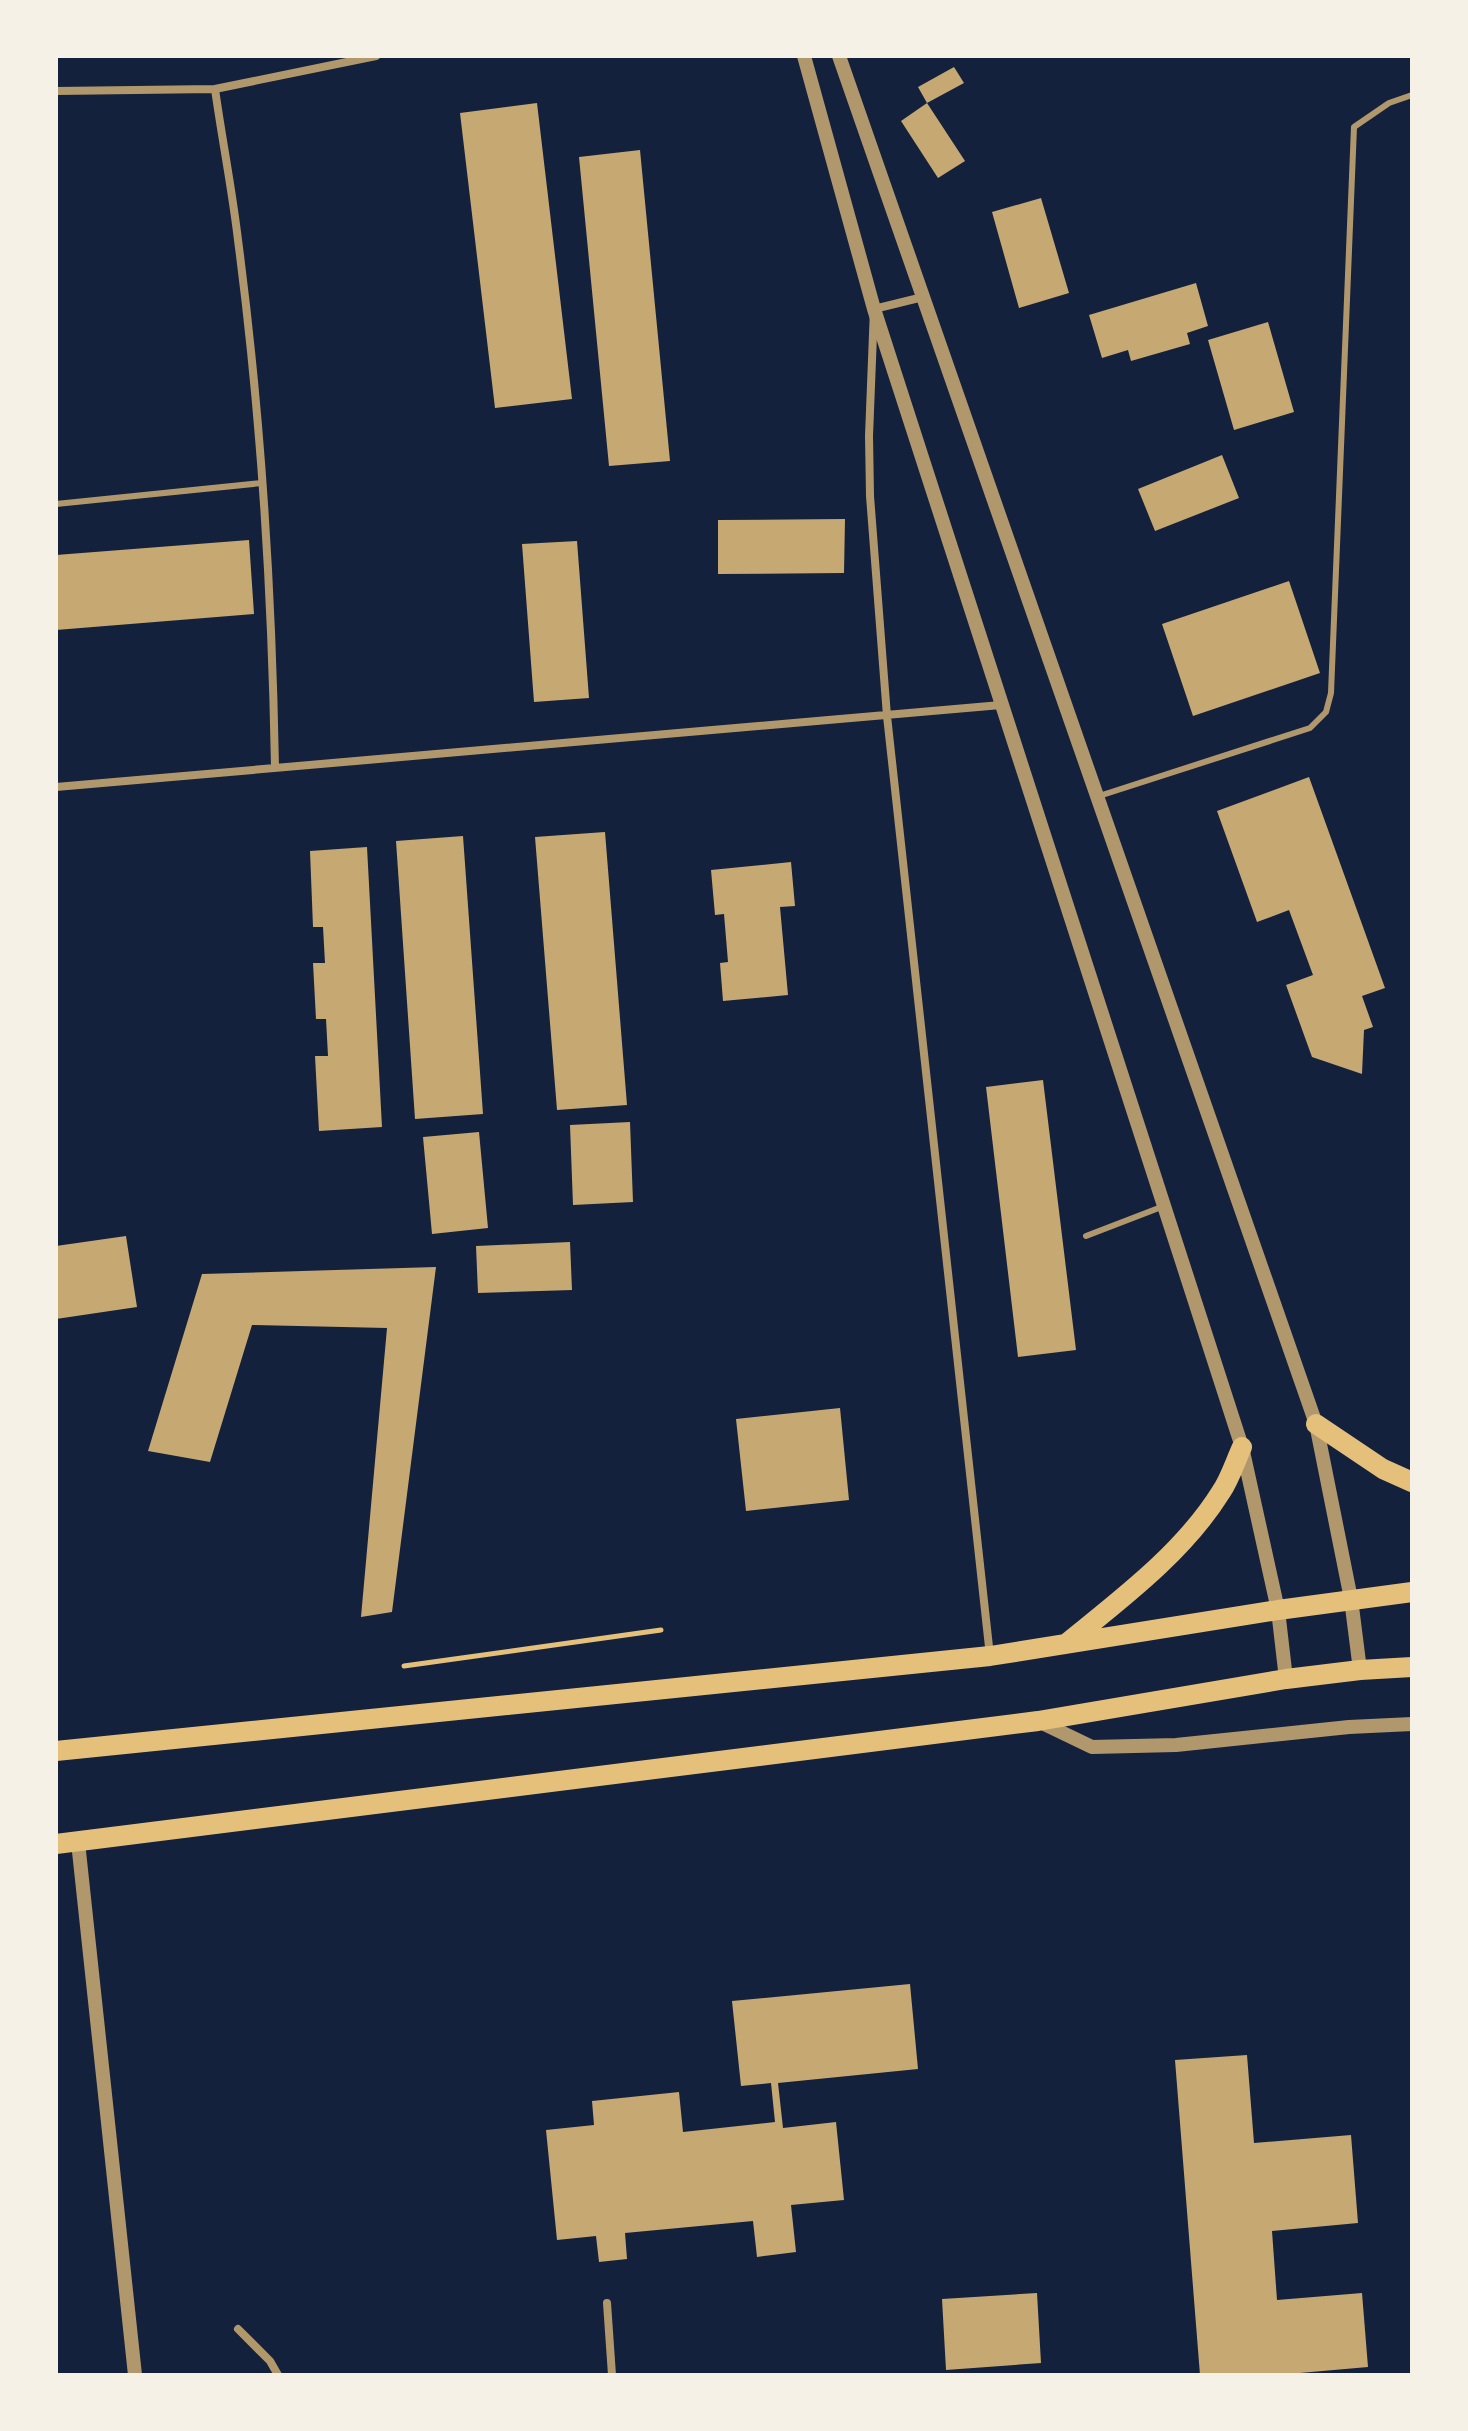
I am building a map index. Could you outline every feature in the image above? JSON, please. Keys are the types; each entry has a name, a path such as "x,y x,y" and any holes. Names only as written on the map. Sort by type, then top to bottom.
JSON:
{"main road":[{"path":"1316,1424 1383,1469 1412,1482"},
{"path":"1064,1646 1152,1571 1185,1538 1222,1491 1242,1447"},
{"path":"56,1751 990,1656 1412,1592"},
{"path":"56,1844 1038,1721 1286,1679 1412,1667"}],"street":[{"path":"56,91 215,89 376,56"},
{"path":"804,56 874,309 1242,1447 1278,1610 1286,1679"},
{"path":"839,56 1316,1424 1351,1599 1360,1670"},
{"path":"215,89 238,239 262,483 273,661 275,768"},
{"path":"874,309 923,297"},
{"path":"874,309 870,496 887,716 990,1656"},
{"path":"56,787 1001,705"},
{"path":"1038,1721 1092,1747 1176,1745 1349,1727 1412,1724"},
{"path":"78,1842 135,2375"},
{"path":"607,2303 612,2375"},
{"path":"238,2329 270,2361 278,2375"}],"lane":[{"path":"1096,797 1310,728 1326,712 1331,693 1354,127 1389,103 1412,95"},
{"path":"56,504 262,483"},
{"path":"1086,1236 1164,1206"}],"path":[{"path":"404,1666 661,1630"}],"building":[{"path":"954,67 964,83 927,103 918,87"},
{"path":"537,103 572,399 495,408 460,113"},
{"path":"927,103 965,161 938,178 901,121"},
{"path":"640,150 670,461 609,466 579,157"},
{"path":"1041,198 1069,293 1019,308 992,212"},
{"path":"1196,283 1208,326 1187,333 1190,344 1131,361 1128,350 1102,358 1089,315"},
{"path":"1268,322 1294,412 1234,430 1208,340"},
{"path":"1222,455 1239,498 1155,531 1138,489"},
{"path":"845,519 844,573 718,574 718,520"},
{"path":"249,540 254,614 56,630 56,555"},
{"path":"577,541 589,698 534,702 522,544"},
{"path":"1289,581 1320,673 1193,716 1162,624"},
{"path":"1309,777 1385,988 1362,996 1373,1027 1364,1030 1362,1074 1312,1057 1286,985 1313,975 1289,910 1257,922 1217,811"},
{"path":"605,832 627,1105 557,1110 535,837"},
{"path":"463,836 483,1114 415,1119 396,841"},
{"path":"367,847 382,1127 319,1131 315,1056 328,1056 326,1019 316,1019 313,963 325,963 323,927 313,927 310,851"},
{"path":"791,862 795,906 780,907 788,995 723,1001 720,963 728,962 724,914 715,915 711,870"},
{"path":"1043,1080 1076,1350 1018,1357 986,1087"},
{"path":"630,1122 633,1202 573,1205 570,1125"},
{"path":"479,1132 488,1228 432,1234 423,1137"},
{"path":"126,1236 137,1307 56,1319 56,1246"},
{"path":"570,1242 572,1290 478,1293 476,1246"},
{"path":"436,1267 392,1612 361,1617 387,1328 252,1325 210,1462 148,1451 202,1274"},
{"path":"840,1408 849,1500 746,1511 736,1419"},
{"path":"910,1984 918,2069 778,2083 783,2128 836,2122 844,2200 791,2205 796,2252 757,2257 753,2221 625,2233 627,2259 599,2262 596,2236 557,2240 546,2130 594,2125 592,2101 679,2092 683,2132 775,2122 771,2083 741,2086 732,2001"},
{"path":"1247,2055 1254,2143 1351,2135 1358,2223 1272,2231 1277,2300 1362,2293 1368,2367 1277,2375 1200,2375 1175,2060"},
{"path":"1037,2293 1041,2363 946,2370 942,2299"}]}
